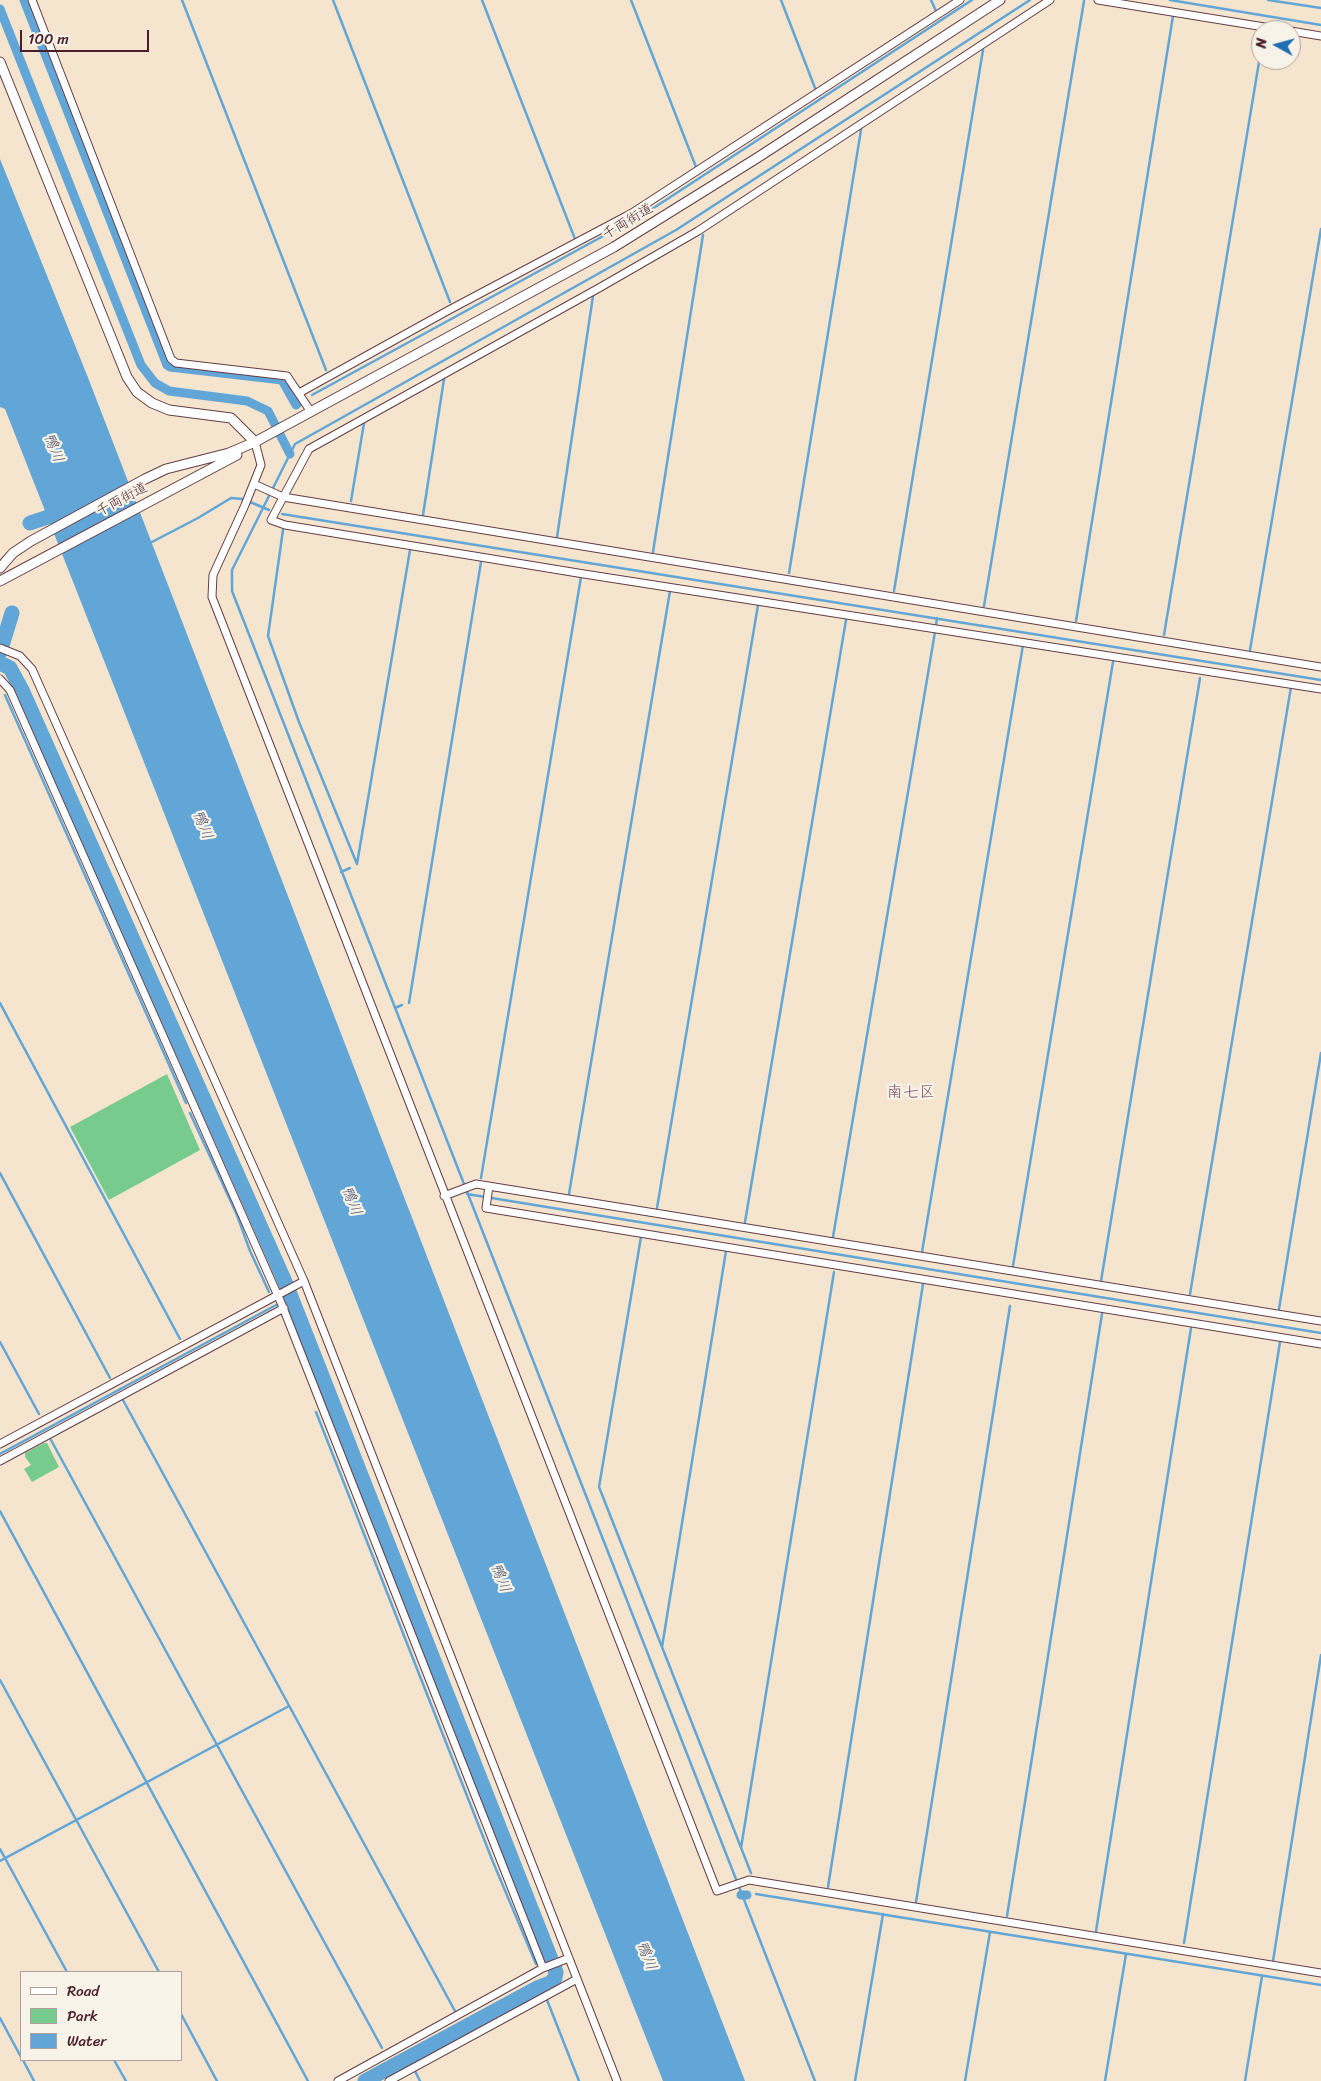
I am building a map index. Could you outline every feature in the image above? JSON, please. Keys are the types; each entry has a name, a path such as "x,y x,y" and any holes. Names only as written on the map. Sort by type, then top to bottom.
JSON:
{"street":[{"path":"32,0 170,359 176,363 287,376 311,412"},
{"path":"299,393 448,310 632,213 960,0"},
{"name":"千両街道","path":"0,568 13,553 31,541 145,479 166,469 229,453 255,442 614,248 757,158 1000,0"},
{"path":"1050,0 698,231 309,449 281,496 271,520 281,524 1321,689"},
{"path":"1098,0 1251,25"},
{"path":"1301,33 1321,36"},
{"path":"0,62 127,377 137,392 152,403 169,410 231,418 255,442 261,465 247,501 213,575 212,598 447,1195 717,1891 749,1880 1321,1973"},
{"name":"千両街道","path":"0,581 235,456 255,442"},
{"path":"254,484 281,496 1321,667"},
{"path":"0,648 20,656 32,669 304,1281 617,2081"},
{"path":"0,679 10,690 281,1300 545,1967"},
{"path":"447,1195 474,1186 488,1190 1321,1321"},
{"path":"488,1190 486,1208 495,1210 1321,1344"},
{"path":"0,1461 281,1300 293,1286 304,1281"},
{"path":"0,1444 281,1300"},
{"path":"338,2081 545,1967 569,1958"},
{"path":"389,2081 577,1979"}],"green space":[{"path":"167,1074 200,1150 109,1200 70,1127"},
{"path":"47,1443 59,1467 32,1482 24,1469 31,1465 25,1457 25,1453"}],"water":[{"name":"鴨川","path":"0,159 87,375 745,2081 663,2081 5,409 0,407"}],"waterway":[{"path":"24,0 167,365 170,367 282,380 296,405 298,403"},
{"path":"182,0 326,370"},
{"path":"333,0 450,302"},
{"path":"482,0 575,239"},
{"path":"631,0 696,167"},
{"path":"781,0 815,88"},
{"path":"931,0 936,11"},
{"path":"312,395 649,211 972,0"},
{"path":"815,2081 232,591 232,570 295,444 676,230 1030,0"},
{"path":"1170,0 1321,25"},
{"path":"1268,0 1321,8"},
{"path":"984,606 1084,1"},
{"path":"0,9 141,365 155,383 169,391 247,401 268,411 290,454"},
{"path":"1076,621 1173,16"},
{"path":"894,591 983,50"},
{"path":"1164,635 1258,70"},
{"path":"789,573 861,130"},
{"path":"1250,650 1321,229"},
{"path":"653,552 703,235"},
{"path":"557,537 593,296"},
{"path":"423,515 444,379"},
{"path":"351,501 364,423"},
{"path":"150,543 231,498 243,499 269,510"},
{"path":"30,523 66,511"},
{"path":"282,514 1321,680"},
{"path":"283,530 268,636 299,722 357,864"},
{"path":"357,864 410,550"},
{"path":"409,1003 481,562"},
{"path":"481,1178 581,577"},
{"path":"569,1194 670,591"},
{"path":"657,1208 758,605"},
{"path":"0,652 12,613"},
{"path":"936,625 937,618"},
{"path":"745,1222 846,620"},
{"path":"833,1237 935,632"},
{"path":"922,1252 1023,645"},
{"path":"1013,1266 1113,662"},
{"path":"0,663 10,668 22,690 286,1284 556,1972 555,1978 550,1983 537,1988 365,2081"},
{"path":"1101,1281 1200,678"},
{"path":"1190,1294 1291,687"},
{"path":"5,695 186,1103"},
{"path":"341,872 350,868"},
{"path":"0,1003 180,1339"},
{"path":"395,1008 402,1005"},
{"path":"1279,1309 1321,1053"},
{"path":"190,1113 237,1215 250,1251 269,1292"},
{"path":"0,1173 110,1378"},
{"path":"467,1194 1321,1333"},
{"path":"641,1237 599,1487 751,1873"},
{"path":"662,1647 726,1251"},
{"path":"741,1848 834,1272"},
{"path":"828,1887 923,1284"},
{"path":"0,1454 291,1297"},
{"path":"916,1902 1010,1306"},
{"path":"1007,1916 1102,1314"},
{"path":"1096,1931 1191,1328"},
{"path":"0,1342 39,1414"},
{"path":"1184,1943 1280,1342"},
{"path":"123,1400 455,2011"},
{"path":"316,1412 493,1862 536,1964"},
{"path":"51,1440 382,2048"},
{"path":"0,1511 308,2081"},
{"path":"1273,1961 1321,1655"},
{"path":"0,1680 158,1971"},
{"path":"0,1861 289,1706"},
{"path":"0,1849 66,1971"},
{"path":"756,1894 1321,1985"},
{"path":"741,1895 747,1895"},
{"path":"855,2081 883,1914"},
{"path":"965,2081 990,1932"},
{"path":"1105,2081 1126,1954"},
{"path":"1245,2081 1262,1976"},
{"path":"542,1979 545,1986"},
{"path":"542,1987 544,1991"},
{"path":"547,2000 579,2081"},
{"path":"182,2016 217,2081"},
{"path":"0,2018 20,2055"},
{"path":"407,2058 410,2062"},
{"path":"24,2061 34,2081"},
{"path":"115,2061 126,2081"},
{"path":"415,2071 420,2081"}],"district":[{"name":"南七区","path":"911,1093"}]}
